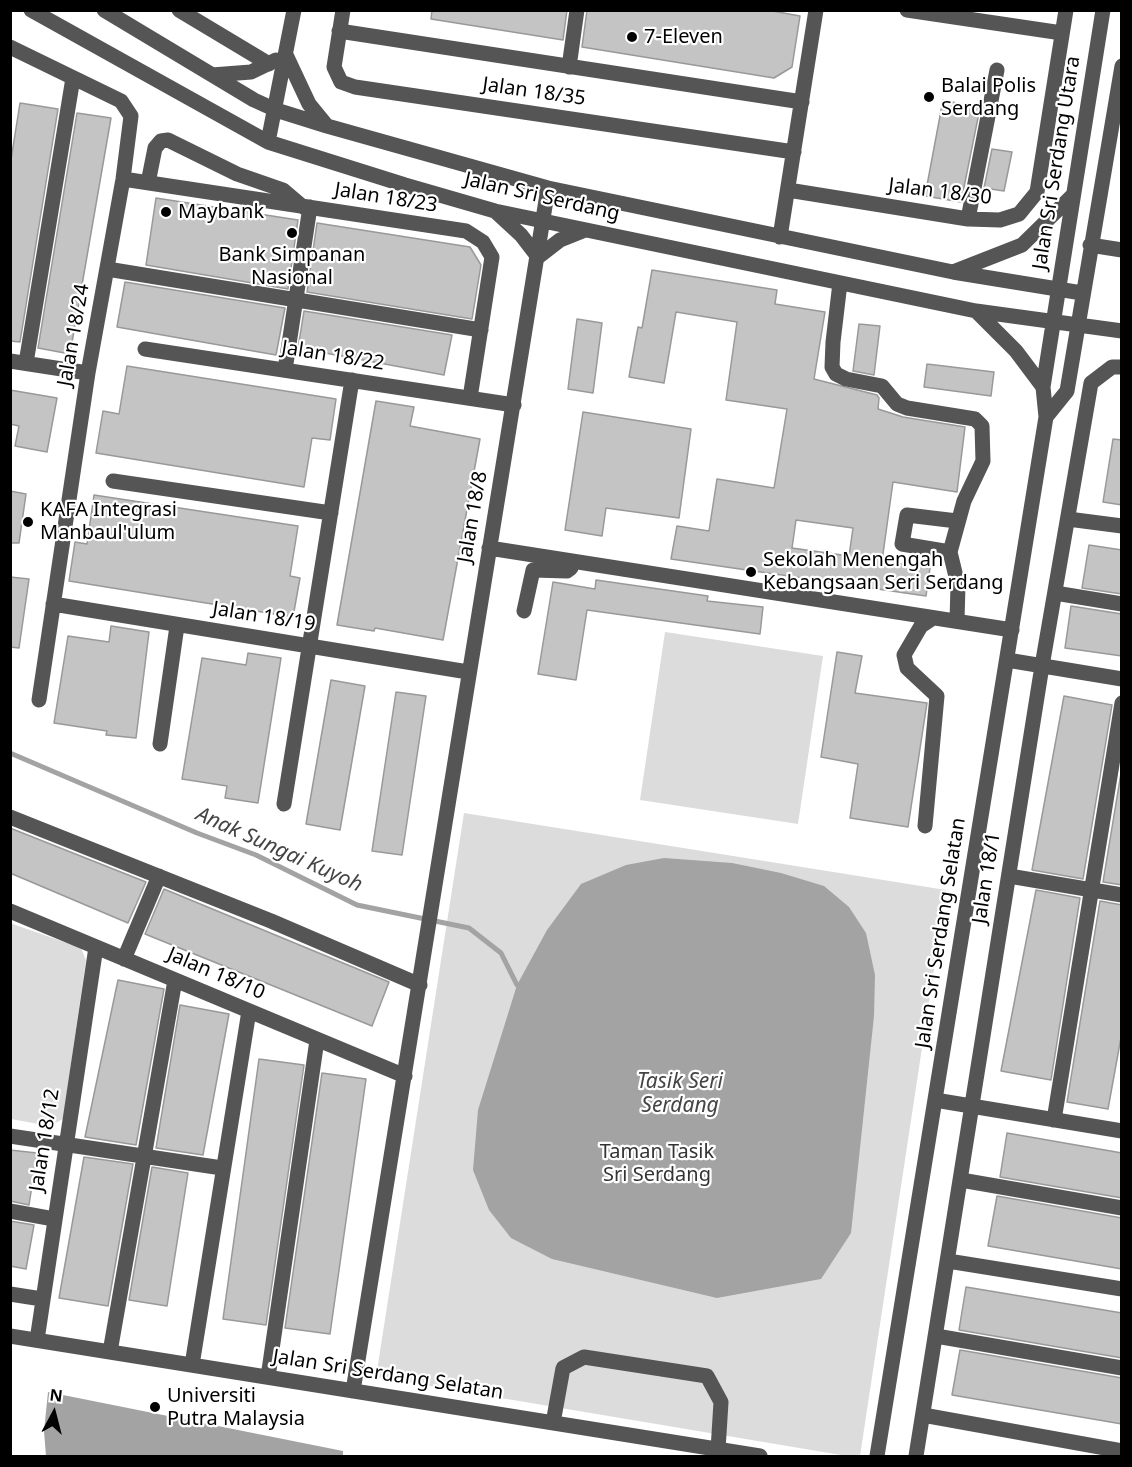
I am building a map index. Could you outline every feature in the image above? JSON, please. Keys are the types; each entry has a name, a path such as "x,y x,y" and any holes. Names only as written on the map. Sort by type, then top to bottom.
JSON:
{"street":[{"name":"Jalan Sri Serdang","path":"31,10 268,142 495,211 976,311 1122,331"},
{"name":"Jalan Sri Serdang","path":"104,10 212,75 276,110 327,126 548,188 953,272 1082,292"},
{"path":"179,10 269,64"},
{"path":"268,142 294,10"},
{"name":"Jalan 18/35","path":"343,10 334,67 341,82 355,87 794,152"},
{"path":"569,67 577,10"},
{"path":"907,10 1062,33"},
{"name":"Jalan 18/30","path":"788,190 968,219 1000,220 1019,214 1037,192 1066,10"},
{"name":"Jalan Sri Serdang Utara","path":"1053,322 1103,10"},
{"path":"780,237 816,11"},
{"path":"339,32 802,102"},
{"name":"Jalan 18/24","path":"11,48 121,101 131,116 123,179 88,373 39,700"},
{"path":"212,75 251,72 286,55"},
{"path":"286,55 309,105 327,126"},
{"path":"1077,325 1122,66"},
{"path":"968,219 997,70"},
{"path":"73,78 18,362 88,373"},
{"path":"148,183 155,148 161,141 168,140 237,174 283,190 307,207 285,370"},
{"name":"Jalan 18/23","path":"123,179 466,231 483,242 492,257 470,398"},
{"name":"Jalan 18/8","path":"353,1391 548,188"},
{"path":"953,272 1022,246 1073,195"},
{"path":"495,211 521,235 538,256 560,240 585,230"},
{"path":"1090,245 1122,250"},
{"path":"107,268 480,330"},
{"path":"840,283 833,342 832,367 836,374 846,379 882,386 897,404 907,408 975,419 982,426 983,461 957,521 950,552 958,585 957,621"},
{"path":"976,311 1016,351 1043,387"},
{"name":"Jalan Sri Serdang Selatan","path":"877,1456 1047,417 1043,387 1053,322"},
{"name":"Jalan Sri Serdang Selatan","path":"1047,417 1067,391 1077,325"},
{"name":"Jalan 18/22","path":"146,349 514,405"},
{"name":"Jalan 18/1","path":"915,1456 1042,666 1091,383 1112,368 1122,367"},
{"path":"284,804 352,380"},
{"path":"113,482 331,513"},
{"path":"950,552 902,544 907,516 957,521"},
{"path":"1068,519 1122,526"},
{"path":"489,548 1012,630"},
{"path":"524,611 533,570 567,572 571,568 570,561"},
{"path":"1055,593 1122,604"},
{"name":"Jalan 18/19","path":"53,604 468,672"},
{"path":"925,826 937,696 907,668 904,655 921,626 933,618"},
{"path":"160,744 177,626"},
{"path":"1007,660 1122,680"},
{"path":"1054,1120 1122,703"},
{"path":"10,817 159,876 420,985"},
{"path":"124,959 159,876"},
{"path":"1009,876 1122,895"},
{"name":"Jalan 18/10","path":"10,911 405,1076"},
{"name":"Jalan 18/12","path":"37,1340 64,1146 96,947"},
{"path":"110,1352 175,980"},
{"path":"192,1365 249,1011"},
{"path":"268,1377 317,1040"},
{"path":"935,1100 1122,1131"},
{"path":"10,1136 64,1146 222,1168"},
{"path":"961,1180 1122,1208"},
{"path":"10,1211 54,1219"},
{"path":"948,1261 1122,1289"},
{"path":"10,1294 42,1299"},
{"name":"Jalan Sri Serdang Selatan","path":"10,1336 760,1456"},
{"path":"936,1336 1122,1368"},
{"path":"553,1423 563,1368 584,1357 707,1376 721,1402 718,1450"},
{"path":"923,1415 1122,1450"}],"green space":[{"path":"665,632 823,656 798,824 640,800"},
{"name":"Taman Tasik Sri Serdang","path":"464,813 946,890 860,1456 847,1456 376,1377"},
{"path":"10,923 81,948 86,960 63,1119 49,1126 11,1119"}],"water":[{"name":"Tasik Seri Serdang","path":"664,858 732,863 781,873 824,886 849,907 866,933 875,975 874,1016 851,1233 821,1279 717,1298 552,1259 511,1238 489,1210 473,1170 478,1110 517,985 547,930 581,884 626,865"},
{"path":"48,1392 343,1451 343,1456 46,1456 44,1431"}],"building":[{"path":"432,10 567,10 563,40 431,19"},
{"path":"587,10 767,10 800,16 792,67 774,78 582,47"},
{"path":"943,100 980,108 961,202 925,196"},
{"path":"20,103 58,109 20,342 10,341 10,166"},
{"path":"77,113 111,118 70,354 38,348"},
{"path":"992,149 1012,152 1004,191 984,188"},
{"path":"156,198 298,220 288,289 146,265"},
{"path":"317,223 470,247 481,265 472,319 307,292"},
{"path":"652,270 777,290 775,304 825,312 814,379 877,395 878,409 903,417 965,427 957,492 893,482 882,561 930,568 926,596 671,559 677,526 709,531 717,479 774,488 787,409 726,400 737,322 676,312 664,383 629,377 638,327 642,328","holes":["796,520 853,528 849,556 792,548"]},
{"path":"125,282 285,308 276,355 117,327"},
{"path":"304,311 452,335 444,375 298,348"},
{"path":"577,319 602,323 593,393 568,389"},
{"path":"859,324 880,326 874,375 853,371"},
{"path":"927,364 994,372 991,396 924,387"},
{"path":"127,366 336,399 330,440 312,438 304,487 96,453 103,411 119,414"},
{"path":"10,390 57,398 47,452 15,446 19,426 10,424"},
{"path":"376,401 414,407 410,426 480,439 443,640 375,628 374,631 337,625"},
{"path":"583,412 691,429 679,518 606,508 602,536 565,530"},
{"path":"1113,439 1122,440 1122,505 1103,502"},
{"path":"10,491 26,494 19,543 10,543"},
{"path":"94,495 298,526 290,576 300,578 293,617 69,581 75,542 87,544"},
{"path":"1089,545 1122,550 1122,594 1082,588"},
{"path":"10,577 29,579 19,648 10,647"},
{"path":"596,580 708,596 707,601 763,607 760,634 587,610 576,680 538,674 553,582 595,589"},
{"path":"1071,606 1122,614 1122,656 1065,648"},
{"path":"111,626 149,632 136,738 106,735 107,731 54,723 68,636 109,642"},
{"path":"837,652 862,656 855,693 927,703 908,827 850,818 858,764 821,757"},
{"path":"248,653 281,658 258,803 225,798 227,786 182,779 202,658 246,665"},
{"path":"331,680 365,686 340,830 306,824"},
{"path":"396,692 426,696 402,855 372,851"},
{"path":"1064,696 1112,705 1083,879 1032,870"},
{"path":"1122,767 1122,885 1103,882"},
{"path":"10,828 146,882 128,923 10,873"},
{"path":"164,889 389,982 372,1026 145,934"},
{"path":"1036,890 1080,898 1051,1080 1001,1071"},
{"path":"1100,901 1122,905 1122,1032 1108,1109 1067,1102"},
{"path":"118,980 164,989 136,1145 85,1137"},
{"path":"180,1005 229,1014 203,1155 156,1148"},
{"path":"259,1059 304,1065 266,1325 223,1319"},
{"path":"322,1073 366,1079 330,1334 285,1328"},
{"path":"1007,1133 1122,1153 1122,1198 1000,1177"},
{"path":"10,1150 37,1153 29,1205 10,1201"},
{"path":"84,1157 133,1164 108,1306 59,1298"},
{"path":"152,1167 188,1173 167,1306 129,1300"},
{"path":"997,1196 1122,1218 1122,1269 988,1246"},
{"path":"10,1221 34,1225 26,1269 10,1266"},
{"path":"966,1287 1122,1313 1122,1358 959,1330"},
{"path":"960,1350 1122,1378 1122,1424 952,1395"}],"waterway":[{"name":"Anak Sungai Kuyoh","path":"10,753 197,833 256,855 357,905 469,928 501,953 517,985"}],"place":[{"name":"7-Eleven","path":"632,37"},
{"name":"Balai Polis Serdang","path":"929,97"},
{"name":"Maybank","path":"166,212"},
{"name":"Bank Simpanan Nasional","path":"292,233"},
{"name":"KAFA Integrasi Manbaul'ulum","path":"28,522"},
{"name":"Sekolah Menengah Kebangsaan Seri Serdang","path":"751,572"},
{"name":"Universiti Putra Malaysia","path":"155,1407"}]}
